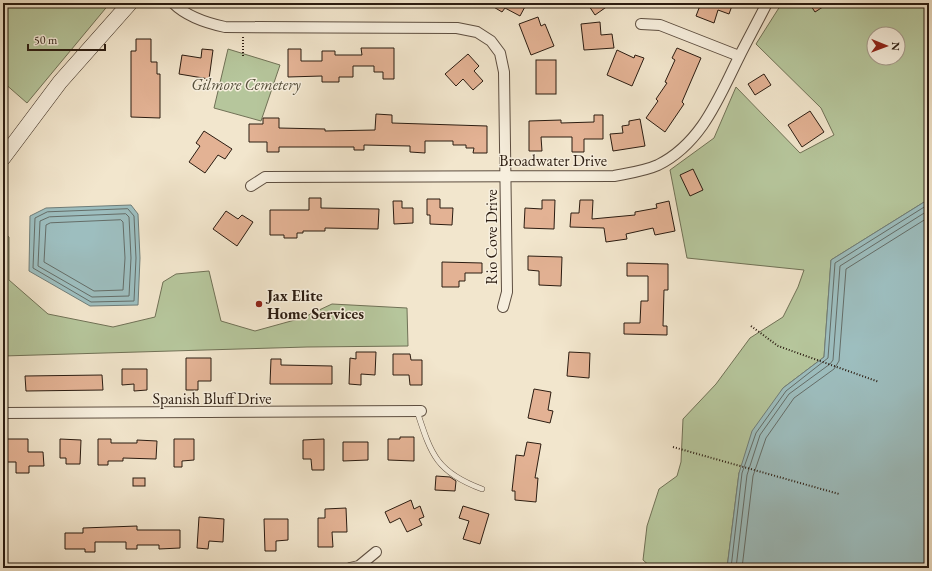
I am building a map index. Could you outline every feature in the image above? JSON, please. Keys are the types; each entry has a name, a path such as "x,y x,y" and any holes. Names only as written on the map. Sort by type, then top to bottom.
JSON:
{"street":[{"path":"3,158 60,82 130,3"},
{"name":"Rio Cove Drive","path":"173,3 178,8 204,22 225,27 457,28 477,32 491,41 500,53 504,72 507,292 503,307"},
{"name":"Broadwater Drive","path":"251,186 265,177 506,175 614,176 636,172 658,165 679,152 694,138 720,97 739,56 768,3"},
{"path":"641,24 660,25 739,56"},
{"name":"Spanish Bluff Drive","path":"3,414 419,411"},
{"path":"350,568 359,566 376,552"}],"lane":[{"path":"419,411 430,450 444,469 469,484 482,489"}],"path":[{"path":"243,27 244,56"},
{"path":"751,326 778,346 878,382"},
{"path":"673,447 839,494"}],"green space":[{"path":"3,3 110,3 27,103 3,82"},
{"path":"782,3 929,3 929,199 831,260 824,357 783,388 739,473 727,568 652,568 643,560 647,526 659,489 677,476 681,462 683,419 716,384 750,338 783,317 798,287 804,270 687,258 670,170 714,138 736,87 800,153 834,135 821,108 756,44"},
{"name":"Gilmore Cemetery","path":"228,49 280,65 261,121 214,108"},
{"path":"3,233 9,237 9,280 48,314 113,327 155,317 163,282 176,274 209,271 221,321 255,331 302,318 332,304 407,308 408,346 307,347 3,356"}],"water":[{"path":"929,199 929,568 727,568 739,473 752,431 783,388 824,357 831,260"},
{"path":"131,205 138,214 140,258 138,305 90,306 29,271 30,216 46,208"}],"building":[{"path":"487,3 527,3 520,16 505,8 502,12"},
{"path":"587,3 612,3 595,15"},
{"path":"701,3 733,3 729,14 718,10 714,23 696,16"},
{"path":"809,3 829,3 815,12"},
{"path":"538,17 541,26 545,24 554,46 531,55 519,24"},
{"path":"600,22 601,35 612,34 614,48 584,50 581,24"},
{"path":"136,39 151,39 151,62 157,62 157,74 160,74 160,118 131,117 131,51 136,51"},
{"path":"361,48 394,48 394,79 383,79 383,72 374,72 374,66 353,66 353,77 339,77 339,82 322,82 322,76 288,77 288,49 301,49 301,61 322,61 322,51 335,51 335,55 362,55"},
{"path":"677,48 701,58 682,102 684,104 665,132 646,118 658,101 656,99 667,83 665,82 675,60 672,58"},
{"path":"202,49 213,50 209,79 179,74 182,55 201,58"},
{"path":"617,50 634,58 635,55 644,58 632,86 607,75"},
{"path":"468,54 479,66 474,71 483,81 473,90 463,79 456,86 445,74"},
{"path":"536,60 556,60 556,94 536,94"},
{"path":"764,74 771,85 755,95 748,84"},
{"path":"810,111 824,132 802,147 788,125"},
{"path":"376,114 392,115 392,123 487,126 487,153 473,153 474,148 466,148 466,145 453,145 453,141 425,141 425,153 410,152 410,146 364,145 364,150 354,150 354,147 279,147 279,152 267,152 267,142 249,142 249,124 263,124 263,118 279,118 279,128 325,129 325,131 375,130"},
{"path":"594,115 603,115 603,139 584,139 584,152 572,152 572,137 541,137 542,151 529,151 529,121 561,120 561,123 594,122"},
{"path":"640,119 645,146 613,151 610,134 623,133 622,126 629,125 629,121"},
{"path":"204,131 232,149 225,159 218,155 205,173 189,162 200,146 196,143"},
{"path":"693,169 703,190 690,196 680,175"},
{"path":"309,198 321,198 321,208 379,209 378,229 325,228 325,231 303,231 303,233 297,233 297,238 284,238 284,235 270,235 270,210 309,210"},
{"path":"427,199 440,199 440,208 453,208 452,225 430,224 430,215 427,215"},
{"path":"542,200 555,200 554,229 524,228 525,208 542,209"},
{"path":"580,200 593,200 592,219 635,215 635,212 657,208 656,204 669,201 675,231 655,235 653,228 626,234 627,239 606,242 604,228 570,227 571,213 579,213"},
{"path":"393,201 402,201 402,208 413,208 413,223 394,224"},
{"path":"226,211 238,219 242,215 253,222 237,246 213,229"},
{"path":"528,256 562,257 561,286 539,285 539,271 528,270"},
{"path":"442,262 482,263 482,273 465,273 465,281 459,281 459,287 442,287"},
{"path":"627,263 668,264 668,290 664,290 663,326 667,326 667,335 624,334 624,323 640,323 641,301 648,301 648,276 627,276"},
{"path":"356,352 376,352 375,375 361,374 361,385 349,384 350,358 356,359"},
{"path":"569,352 590,353 589,378 567,376"},
{"path":"393,354 410,354 411,360 422,360 422,385 410,385 409,375 393,375"},
{"path":"186,358 211,358 211,381 198,381 198,390 186,390"},
{"path":"271,359 281,359 281,365 332,366 332,384 270,384"},
{"path":"122,369 147,369 147,390 134,391 134,384 122,385"},
{"path":"102,375 103,390 26,391 25,376"},
{"path":"534,389 551,392 548,410 553,411 550,423 528,418"},
{"path":"400,437 414,437 414,461 388,460 388,439 400,439"},
{"path":"3,439 28,439 28,452 43,452 44,466 29,466 29,473 16,473 16,462 3,462"},
{"path":"60,439 81,440 80,464 66,464 66,458 60,458"},
{"path":"98,439 111,439 111,443 137,443 137,440 157,441 156,459 123,458 123,461 108,461 108,465 98,465"},
{"path":"174,439 194,439 194,460 182,461 182,467 174,467"},
{"path":"324,439 324,470 312,470 311,459 303,459 303,440"},
{"path":"343,442 368,442 368,460 343,461"},
{"path":"527,442 541,444 535,478 538,478 536,502 515,500 515,491 512,491 516,455 524,456"},
{"path":"436,476 450,477 456,481 455,491 435,490"},
{"path":"133,478 145,478 145,486 133,486"},
{"path":"411,500 414,509 420,506 424,517 419,519 422,525 407,532 400,518 390,523 385,512"},
{"path":"463,506 489,514 480,544 463,539 469,521 459,518"},
{"path":"346,508 347,532 332,532 333,547 318,547 318,518 325,518 325,509"},
{"path":"199,517 224,519 223,542 209,541 208,549 197,548"},
{"path":"264,519 288,519 288,540 276,541 276,551 265,551"},
{"path":"137,526 137,530 180,530 180,548 159,549 159,545 137,545 137,549 126,549 126,542 95,542 95,552 85,552 85,549 65,549 65,533 83,533 83,528"}],"place":[{"name":"Jax Elite Home Services","path":"259,304"}]}
